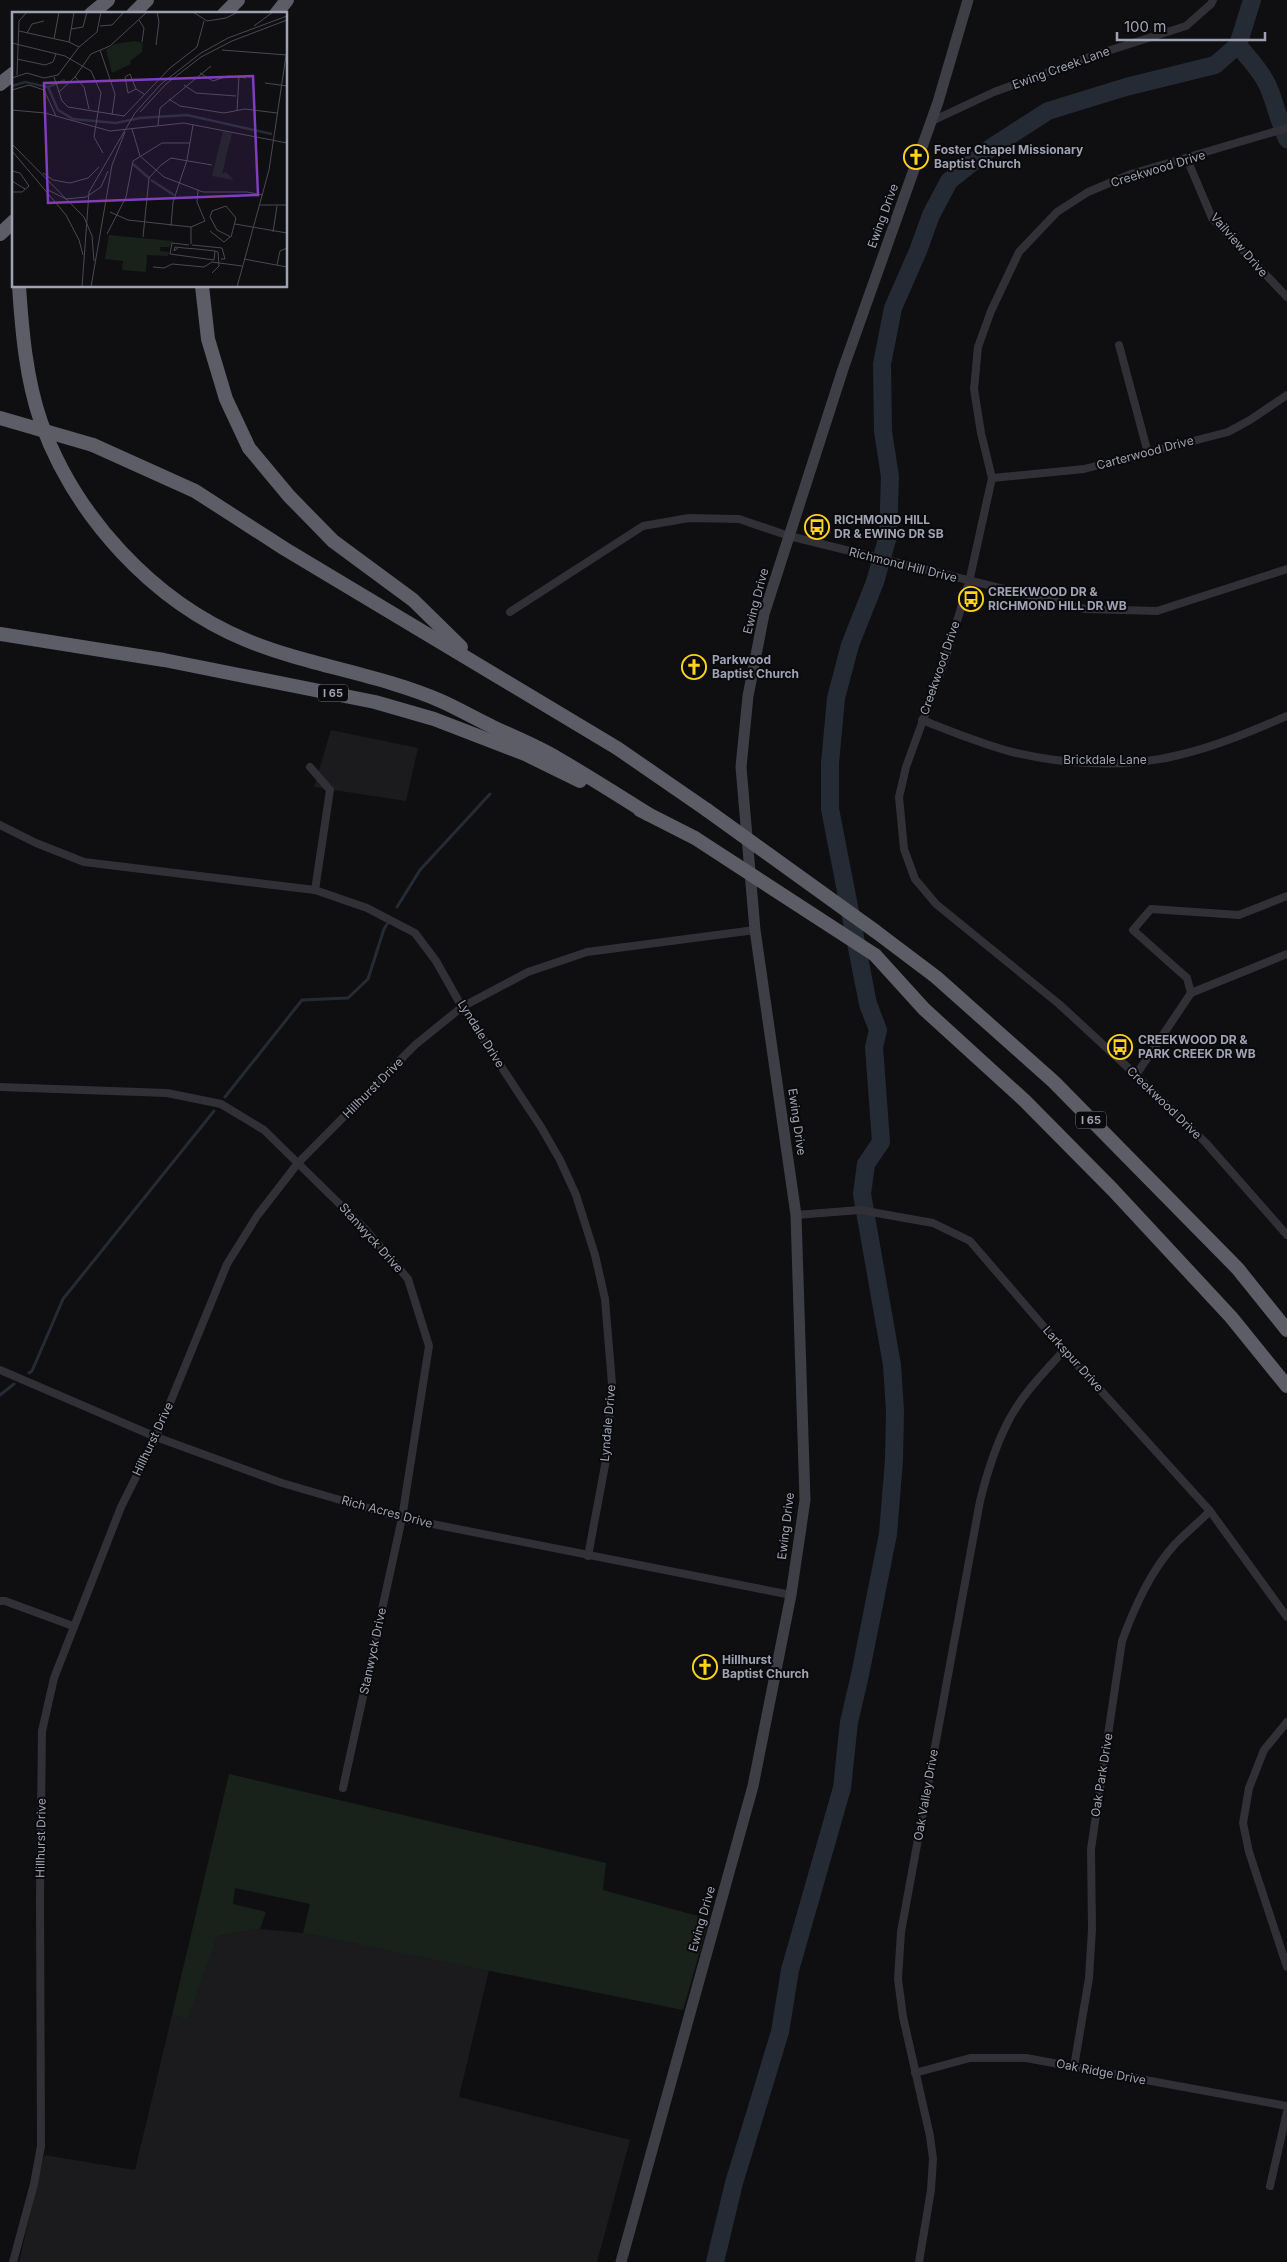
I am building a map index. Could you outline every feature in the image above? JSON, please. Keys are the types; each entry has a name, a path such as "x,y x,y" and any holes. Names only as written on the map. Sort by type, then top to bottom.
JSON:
{"highway":[{"path":"93,12 108,0"},
{"path":"135,12 147,0"},
{"path":"226,12 238,0"},
{"path":"278,12 287,0"},
{"path":"0,84 12,75"},
{"path":"0,234 12,222"},
{"path":"19,288 26,362 40,420 50,445 62,470 90,515 119,549 151,580 206,620 246,640 321,665 402,687 441,701 555,756 648,814"},
{"path":"202,288 208,339 226,399 250,448 288,496 333,541 413,600 478,663"},
{"name":"I 65","path":"0,418 93,445 195,491 285,549 617,748 707,810 936,976 1054,1082 1238,1270 1287,1330"},
{"name":"I 65","path":"0,634 164,660 375,702 434,719 525,754 695,838 875,955 924,1009 1025,1101 1113,1190 1231,1316 1287,1386"}],"main road":[{"name":"Ewing Drive","path":"621,2262 753,1786 791,1595 805,1500 796,1215 756,930 741,767 748,696 764,614 843,369 932,121 951,63 968,0"}],"street":[{"name":"Ewing Creek Lane","path":"932,121 1009,86 1094,55 1186,26 1213,0"},
{"name":"Creekwood Drive","path":"1287,128 1131,174 1088,192 1057,212 1019,252 990,311 978,347 974,389 981,433 992,478 969,582 946,660 906,767 899,797 904,849 915,879 936,904 1059,1004 1136,1075 1206,1143 1287,1235"},
{"name":"Vailview Drive","path":"1187,159 1212,218 1287,297"},
{"path":"1119,345 1148,453"},
{"name":"Carterwood Drive","path":"992,478 1084,469 1228,432 1250,420 1287,395"},
{"name":"Richmond Hill Drive","path":"510,612 643,526 689,518 739,520 790,536 969,582 1085,609 1156,611 1287,569"},
{"name":"Brickdale Lane","path":"922,720 1016,753 1066,762 1113,762 1146,761 1178,756 1213,746 1287,716"},
{"path":"310,766 330,790 315,890"},
{"name":"Lyndale Drive","path":"0,825 36,843 84,862 315,890 367,908 415,933 436,961 462,1007 541,1127 560,1160 576,1194 595,1256 603,1290 612,1384 606,1460 588,1556"},
{"path":"1191,993 1187,978 1133,930 1151,909 1239,915 1287,896"},
{"name":"Hillhurst Drive","path":"13,2262 34,2184 41,2146 40,1890 42,1731 54,1678 120,1507 156,1437 227,1264 257,1216 298,1163 414,1045 462,1007 528,972 587,952 756,930"},
{"path":"1136,1075 1191,993 1287,954"},
{"name":"Stanwyck Drive","path":"0,1087 167,1093 221,1104 264,1130 365,1229 408,1279 428,1346 402,1518 343,1788"},
{"name":"Larkspur Drive","path":"796,1215 860,1210 933,1223 970,1240 1064,1350 1210,1511 1287,1617"},
{"name":"Oak Valley Drive","path":"919,2262 933,2159 930,2135 903,2017 898,1979 901,1932 980,1501 990,1461 1009,1419 1027,1392 1064,1350"},
{"name":"Rich Acres Drive","path":"0,1370 156,1437 282,1483 402,1518 791,1595"},
{"name":"Oak Park Drive","path":"1074,2067 1089,1978 1092,1929 1091,1849 1122,1641 1132,1614 1153,1573 1176,1544 1210,1511"},
{"path":"0,1601 5,1601 74,1626"},
{"path":"1287,1722 1264,1750 1249,1788 1243,1823 1249,1852 1287,1967"},
{"name":"Oak Ridge Drive","path":"915,2073 970,2058 1026,2058 1287,2106"},
{"path":"1270,2186 1287,2112"}],"shaded area":[{"path":"331,730 418,748 406,801 314,787"},
{"path":"229,1774 606,1863 603,1890 709,1919 683,2010 303,1933 310,1904 235,1888 233,1904 266,1912 260,1929 218,1936 188,2019 172,2015"},
{"path":"260,1929 303,1933 489,1970 459,2097 630,2140 597,2262 19,2262 44,2155 135,2170 172,2015 188,2018 218,1936"}],"waterway":[{"path":"715,2262 734,2183 780,2032 790,1970 842,1788 849,1722 888,1534 894,1460 895,1411 892,1365 862,1194 866,1164 881,1142 874,1047 878,1030 868,1004 830,809 830,763 836,698 850,645 875,582 888,536 890,477 883,431 882,364 893,308 918,251 931,215 949,181 992,147 1048,111 1126,87 1215,65 1238,45 1252,0"},
{"path":"1238,45 1264,79 1287,139"},
{"path":"397,907 420,870 490,794"},
{"path":"225,1097 302,1000 348,998 368,979 384,929 389,921"},
{"path":"29,1373 32,1371 63,1299 214,1111"},
{"path":"0,1395 14,1384"}],"place":[{"name":"Foster Chapel Missionary Baptist Church","path":"916,157"},
{"name":"RICHMOND HILL DR & EWING DR SB","path":"817,527"},
{"name":"CREEKWOOD DR & RICHMOND HILL DR WB","path":"971,599"},
{"name":"Parkwood Baptist Church","path":"694,667"},
{"name":"CREEKWOOD DR & PARK CREEK DR WB","path":"1120,1047"},
{"name":"Hillhurst Baptist Church","path":"705,1667"}]}
